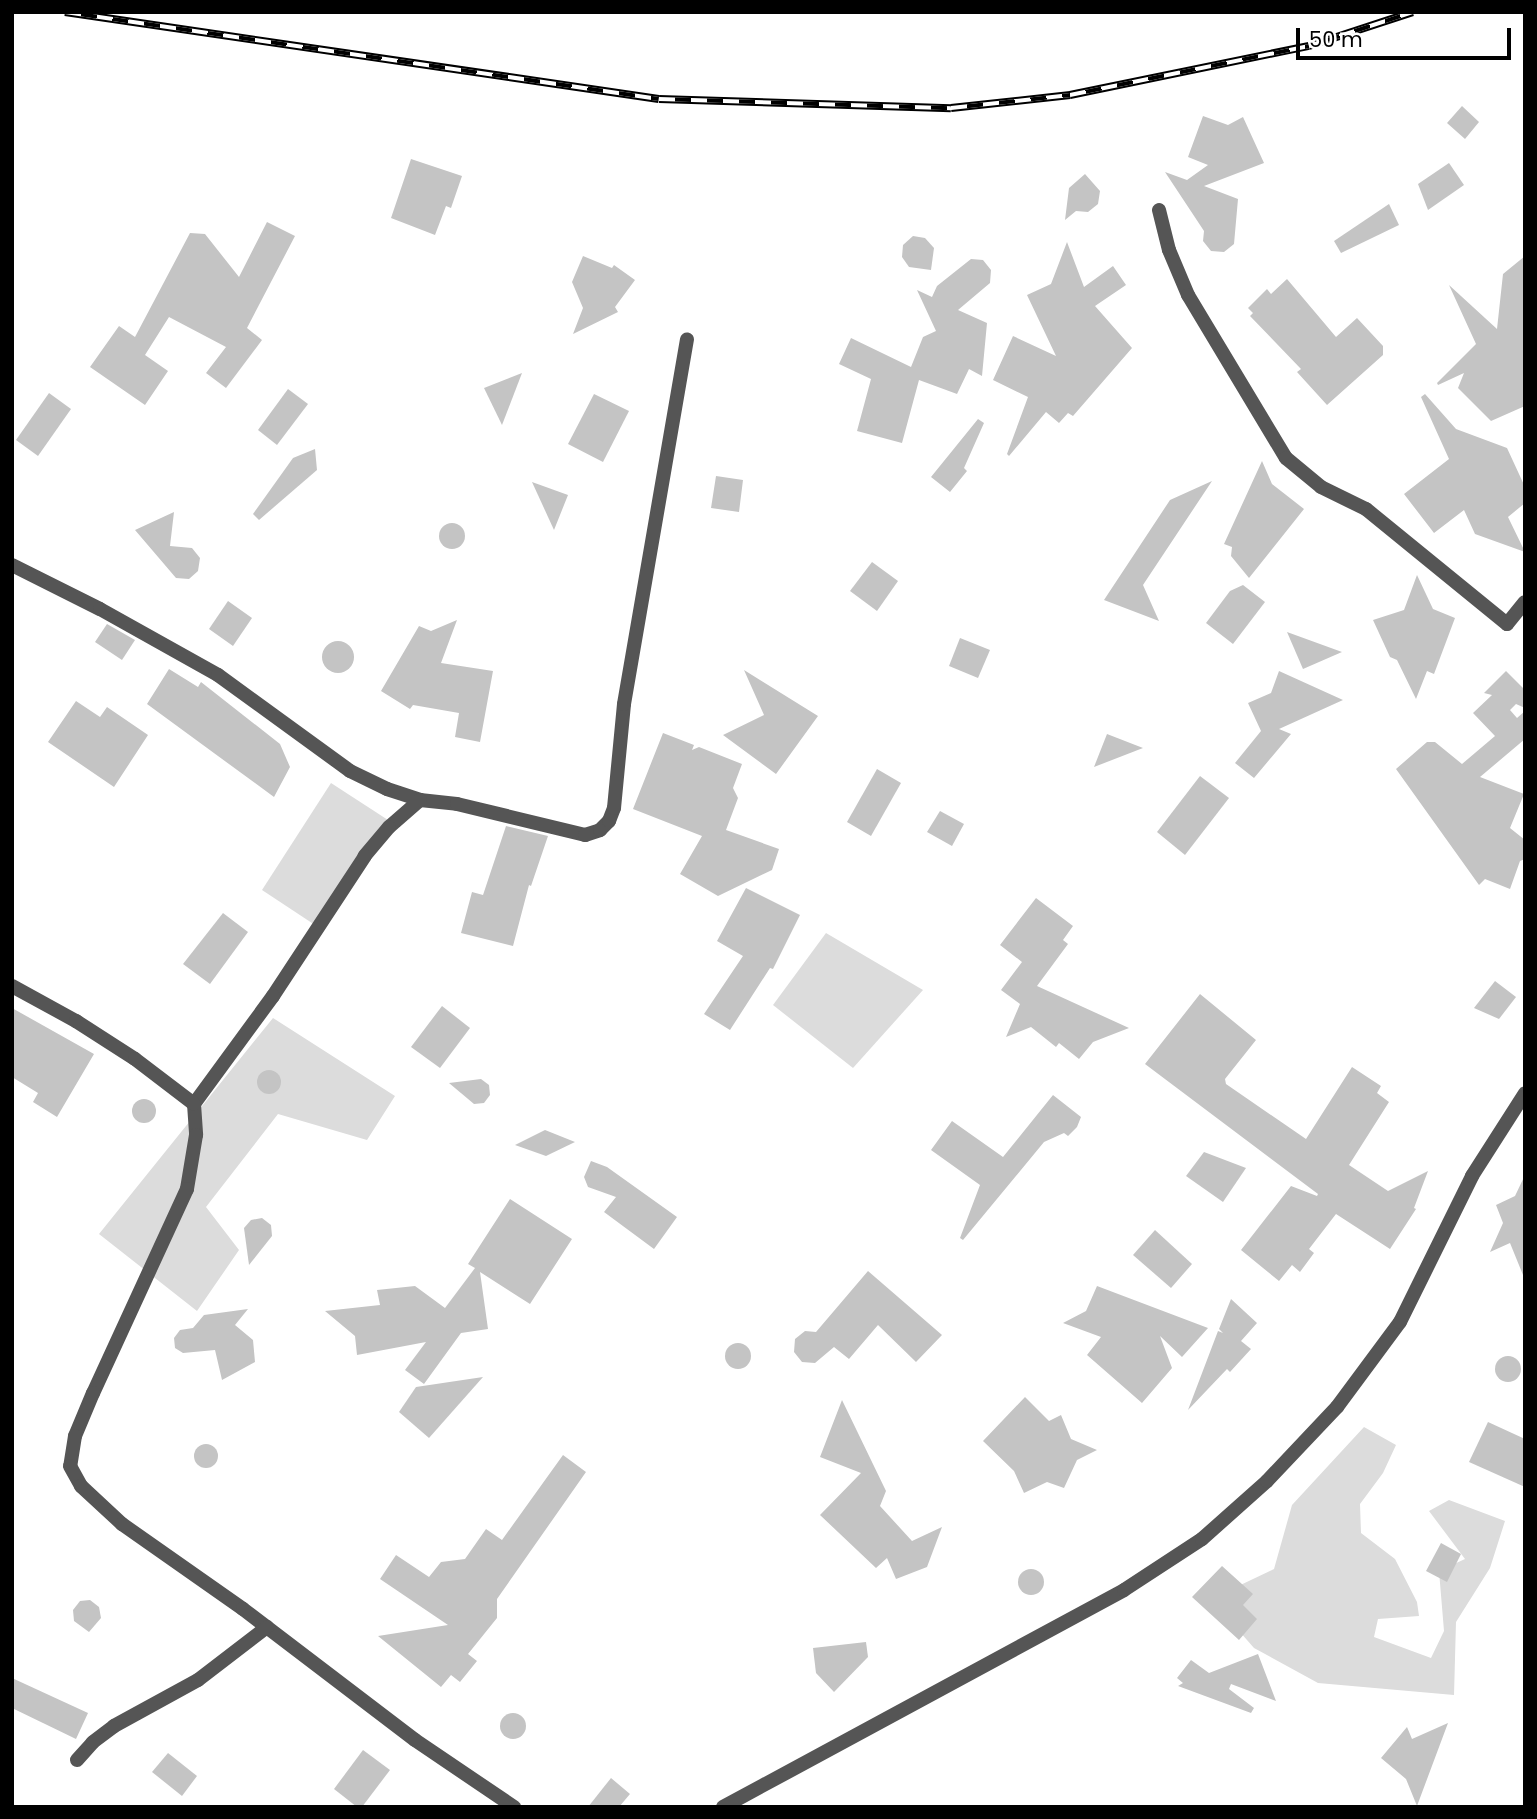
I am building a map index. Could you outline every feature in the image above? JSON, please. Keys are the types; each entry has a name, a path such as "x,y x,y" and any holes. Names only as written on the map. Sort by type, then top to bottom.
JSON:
{"street":[{"path":"1159,210 1169,250 1188,295 1286,458 1321,487 1366,509 1507,624 1525,603"},
{"path":"12,565 100,609 218,675 350,771 419,800 457,804 585,835 600,830 609,821 617,793 624,704 642,615 687,339"},
{"path":"419,800 389,827 365,856 273,996 194,1104 194,1157 187,1189 93,1393 75,1436 70,1466 81,1486 122,1524 267,1627 415,1740 514,1807"},
{"path":"12,986 76,1021 135,1059 194,1104"},
{"path":"723,1807 1124,1590 1202,1539 1258,1490 1337,1407 1400,1322 1472,1176 1525,1093"},
{"path":"77,1760 93,1742 114,1726 198,1680 267,1627"}],"shaded area":[{"path":"331,783 388,820 318,927 262,890"},
{"path":"826,933 923,990 853,1068 773,1005"},
{"path":"273,1018 395,1096 367,1140 278,1114 206,1207 239,1250 197,1311 99,1234"},
{"path":"1364,1427 1396,1445 1383,1473 1360,1504 1361,1533 1395,1559 1417,1602 1419,1616 1378,1619 1374,1637 1431,1658 1444,1631 1439,1571 1465,1559 1429,1511 1449,1500 1505,1521 1490,1568 1456,1622 1454,1695 1318,1683 1254,1648 1211,1599 1274,1569 1292,1505"}],"building":[{"path":"1462,106 1479,122 1465,139 1447,123"},
{"path":"1203,116 1228,125 1243,117 1264,163 1204,186 1238,199 1234,244 1224,252 1211,251 1203,241 1204,231 1165,172 1187,180 1208,165 1188,157"},
{"path":"411,159 462,176 451,208 446,206 435,235 391,218"},
{"path":"1449,163 1464,185 1428,210 1418,184"},
{"path":"1085,174 1100,191 1098,204 1088,212 1076,211 1065,220 1069,188"},
{"path":"1389,204 1399,225 1341,253 1334,241"},
{"path":"267,222 295,236 247,328 262,340 226,388 206,373 226,347 169,317 145,355 168,371 145,405 90,367 119,326 135,337 190,233 205,234 239,277"},
{"path":"913,236 925,238 934,248 931,270 909,267 902,257 903,245"},
{"path":"1067,242 1084,287 1113,266 1126,285 1095,306 1132,348 1073,416 1068,413 1059,423 1046,412 1009,456 1007,454 1028,397 993,380 1013,336 1056,356 1027,295 1051,284"},
{"path":"583,256 612,268 614,265 635,280 615,307 618,312 573,334 583,308 572,282"},
{"path":"1525,256 1525,406 1491,421 1458,388 1464,373 1438,385 1437,383 1476,344 1449,285 1497,329 1503,274"},
{"path":"971,259 983,260 991,270 990,283 958,310 987,323 982,376 969,369 957,394 919,380 902,443 857,431 871,379 839,364 851,338 911,367 923,337 936,331 917,290 932,297 937,286"},
{"path":"1287,279 1336,337 1357,318 1383,346 1383,355 1327,405 1297,372 1301,369 1250,316 1253,313 1248,308 1267,289 1271,294"},
{"path":"522,373 502,425 484,388"},
{"path":"288,389 308,404 277,445 258,430"},
{"path":"49,393 71,409 38,456 16,440"},
{"path":"594,394 629,411 603,462 568,444"},
{"path":"1425,394 1456,429 1507,448 1525,487 1525,503 1508,517 1525,552 1475,534 1464,510 1434,533 1404,494 1449,459 1421,397"},
{"path":"978,419 984,423 964,468 967,471 950,492 931,477"},
{"path":"315,449 317,470 259,520 253,514 293,458"},
{"path":"1262,461 1272,484 1304,509 1249,578 1231,556 1232,547 1224,544"},
{"path":"716,476 743,480 739,512 711,508"},
{"path":"1212,481 1143,585 1159,621 1104,600 1170,500"},
{"path":"532,482 568,495 554,530"},
{"path":"174,512 170,546 192,548 200,558 198,571 189,579 176,578 135,530"},
{"path":"452,523 461,527 465,536 461,545 452,549 443,545 439,536 443,527"},
{"path":"872,562 898,581 877,611 850,591"},
{"path":"1417,575 1433,609 1455,618 1434,674 1427,671 1416,699 1397,660 1390,657 1373,620 1404,610"},
{"path":"1243,585 1265,602 1233,644 1206,623 1230,591"},
{"path":"228,601 252,618 233,646 209,629"},
{"path":"457,620 441,663 493,671 480,742 455,737 459,713 413,705 410,709 381,691 419,626 431,631"},
{"path":"107,624 135,640 122,660 95,642"},
{"path":"1287,632 1342,652 1303,669"},
{"path":"960,638 990,650 978,678 949,666"},
{"path":"338,641 349,646 354,657 349,668 338,673 327,668 322,657 327,646"},
{"path":"169,669 198,687 201,682 280,744 290,767 274,797 147,704"},
{"path":"744,670 818,716 776,774 723,735 764,715"},
{"path":"1279,671 1343,700 1279,729 1291,734 1254,778 1235,763 1261,731 1248,703 1271,693"},
{"path":"1506,671 1525,690 1525,708 1516,704 1510,710 1517,718 1525,711 1525,739 1480,777 1524,794 1510,828 1525,840 1525,859 1520,861 1510,889 1485,879 1479,885 1396,769 1427,742 1435,742 1462,764 1495,736 1473,713 1492,695 1484,693"},
{"path":"76,701 100,717 107,707 148,735 114,787 48,742"},
{"path":"663,733 694,745 692,750 699,747 742,764 733,788 738,798 726,830 779,849 772,870 718,896 680,874 702,836 633,809"},
{"path":"1107,734 1143,748 1094,767"},
{"path":"877,769 901,783 871,836 847,822"},
{"path":"1200,776 1229,798 1185,855 1157,832"},
{"path":"940,811 964,824 952,846 927,832"},
{"path":"506,826 548,836 531,886 529,885 513,946 461,933 472,892 483,895"},
{"path":"746,888 800,915 773,969 770,968 730,1030 704,1014 743,956 717,941"},
{"path":"1036,898 1073,926 1063,940 1068,944 1037,986 1129,1028 1093,1042 1079,1059 1059,1043 1056,1047 1031,1027 1006,1037 1020,1004 1001,990 1022,962 1000,945"},
{"path":"223,913 248,932 210,984 183,964"},
{"path":"1495,981 1516,997 1499,1019 1474,1008"},
{"path":"1200,994 1256,1040 1225,1079 1226,1084 1306,1139 1352,1067 1381,1086 1377,1093 1389,1102 1349,1165 1388,1191 1428,1171 1414,1208 1416,1209 1390,1249 1336,1214 1309,1249 1314,1253 1300,1272 1292,1265 1279,1281 1241,1250 1291,1186 1317,1196 1318,1194 1145,1064"},
{"path":"442,1006 470,1028 440,1068 411,1047"},
{"path":"12,1008 94,1054 57,1117 33,1102 38,1093 12,1077"},
{"path":"269,1070 278,1073 281,1082 278,1091 269,1094 260,1091 257,1082 260,1073"},
{"path":"481,1079 489,1085 490,1095 484,1103 474,1104 449,1083"},
{"path":"1053,1095 1081,1117 1077,1127 1068,1136 1064,1133 1044,1142 963,1240 960,1238 980,1185 931,1150 952,1121 1003,1157"},
{"path":"144,1099 153,1102 156,1111 153,1120 144,1123 135,1120 132,1111 135,1102"},
{"path":"545,1130 575,1142 546,1156 515,1145"},
{"path":"1204,1152 1246,1168 1223,1202 1186,1176"},
{"path":"591,1161 607,1167 677,1217 654,1249 604,1212 616,1197 588,1187 584,1177"},
{"path":"1525,1175 1523,1275 1510,1243 1490,1252 1503,1223 1496,1205 1515,1196"},
{"path":"510,1199 572,1239 530,1304 480,1272 488,1329 461,1333 424,1384 405,1370 426,1342 357,1355 355,1336 325,1311 380,1305 377,1290 415,1286 445,1308 475,1268 468,1264"},
{"path":"262,1218 271,1225 272,1236 249,1265 244,1228 251,1220"},
{"path":"1155,1230 1192,1264 1171,1288 1133,1255"},
{"path":"868,1271 942,1335 916,1362 878,1325 849,1359 834,1347 815,1363 802,1362 794,1352 795,1339 805,1331 816,1332"},
{"path":"1097,1286 1208,1328 1182,1357 1160,1336 1172,1368 1142,1403 1087,1355 1101,1337 1063,1323 1086,1311"},
{"path":"1231,1299 1257,1323 1241,1341 1251,1349 1230,1372 1227,1369 1188,1410 1218,1331 1223,1333 1219,1329"},
{"path":"248,1309 235,1325 253,1340 255,1362 222,1380 215,1350 183,1353 175,1348 174,1338 180,1330 193,1328 204,1315"},
{"path":"738,1343 747,1347 751,1356 747,1365 738,1369 729,1365 725,1356 729,1347"},
{"path":"1508,1356 1517,1360 1521,1369 1517,1378 1508,1382 1499,1378 1495,1369 1499,1360"},
{"path":"483,1377 429,1438 399,1412 416,1387"},
{"path":"1025,1397 1049,1421 1061,1415 1071,1439 1097,1450 1077,1460 1064,1488 1047,1482 1024,1493 1014,1471 983,1441"},
{"path":"842,1400 886,1491 880,1506 912,1541 942,1527 927,1567 896,1579 887,1558 876,1568 820,1515 861,1473 820,1457"},
{"path":"1488,1422 1525,1439 1525,1487 1469,1462"},
{"path":"206,1444 215,1447 218,1456 215,1465 206,1468 197,1465 194,1456 197,1447"},
{"path":"563,1455 586,1472 497,1599 497,1618 468,1654 477,1661 460,1682 451,1675 441,1687 378,1636 448,1625 380,1579 396,1555 429,1577 441,1562 465,1559 486,1529 502,1540"},
{"path":"1441,1543 1461,1554 1447,1582 1426,1571"},
{"path":"1222,1566 1253,1594 1243,1605 1257,1619 1239,1640 1192,1597"},
{"path":"1031,1569 1040,1573 1044,1582 1040,1591 1031,1595 1022,1591 1018,1582 1022,1573"},
{"path":"90,1600 99,1607 101,1618 89,1632 74,1621 73,1610 80,1601"},
{"path":"866,1642 868,1657 834,1692 816,1673 813,1648"},
{"path":"1258,1654 1276,1701 1231,1684 1229,1689 1254,1708 1251,1713 1178,1686 1183,1683 1177,1678 1191,1660 1209,1673"},
{"path":"12,1678 88,1713 76,1739 12,1708"},
{"path":"513,1713 522,1717 526,1726 522,1735 513,1739 504,1735 500,1726 504,1717"},
{"path":"1448,1723 1417,1806 1406,1779 1381,1758 1407,1727 1412,1739"},
{"path":"363,1750 390,1770 362,1807 357,1807 334,1789"},
{"path":"168,1753 197,1776 182,1796 152,1772"},
{"path":"611,1778 630,1794 619,1807 588,1807"}],"railway":[{"path":"65,12 659,99 951,108 1070,95 1309,46 1413,12"}]}
